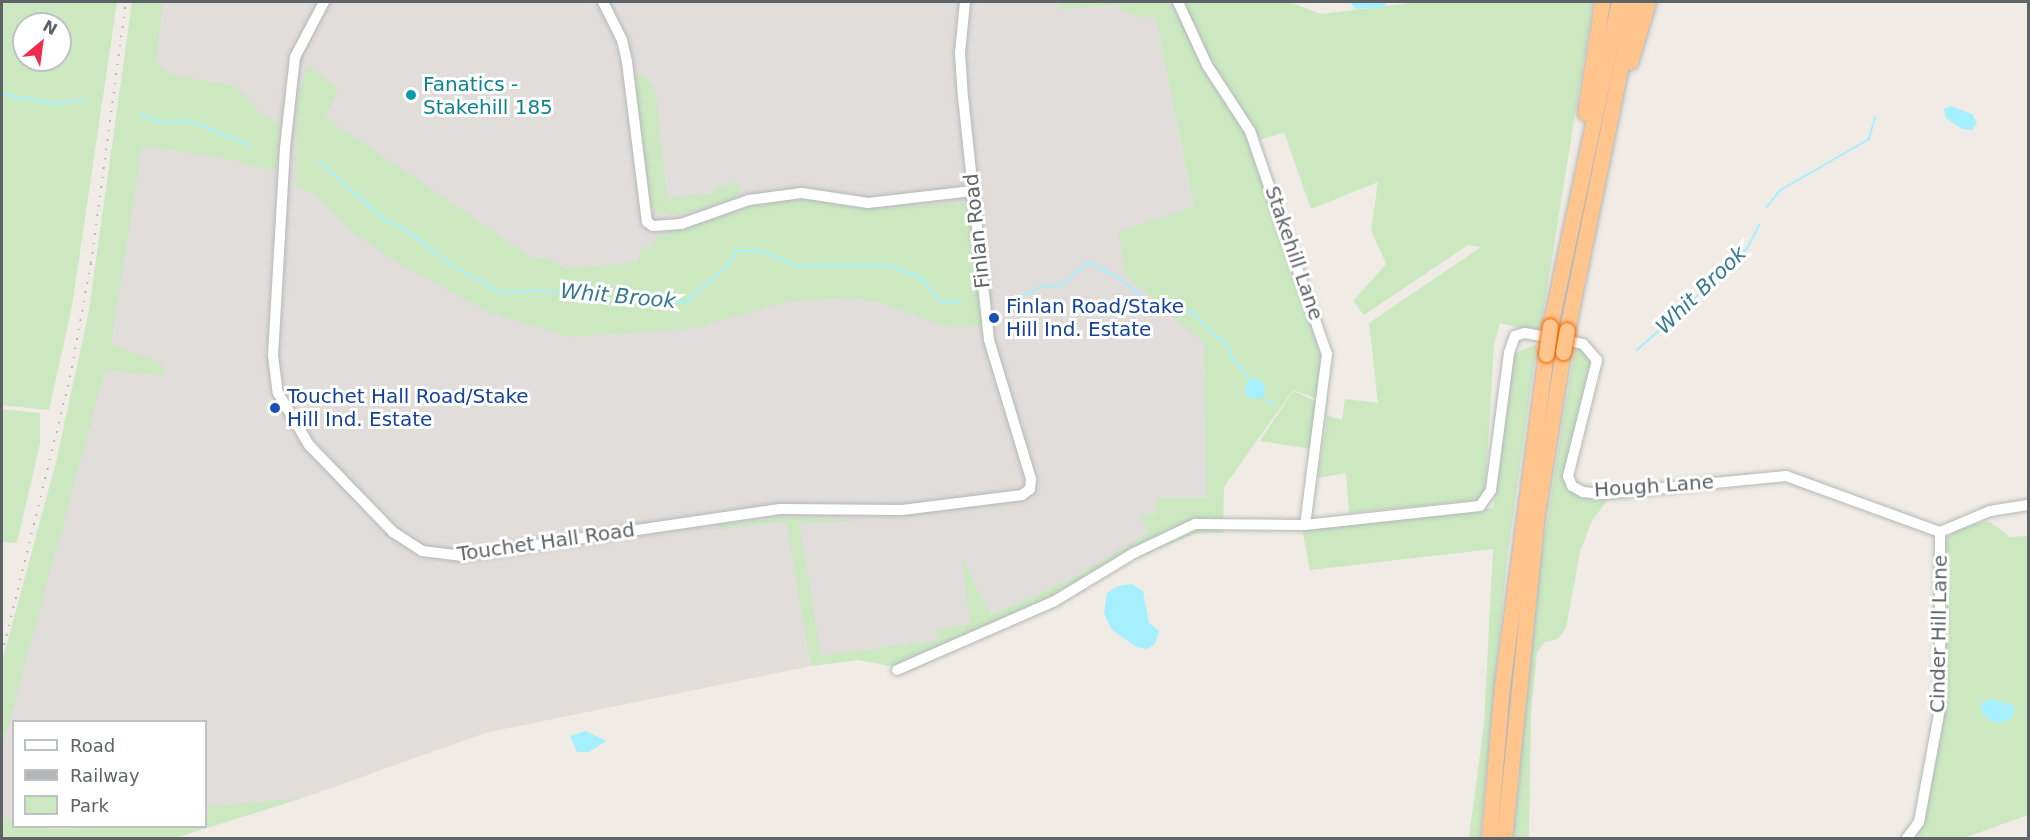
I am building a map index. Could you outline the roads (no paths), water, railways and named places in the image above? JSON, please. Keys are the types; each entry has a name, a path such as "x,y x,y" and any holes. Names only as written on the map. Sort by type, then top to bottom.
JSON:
{"highway":[{"path":"1560,273 1602,2"},
{"path":"1489,838 1502,686 1550,326 1619,2"},
{"path":"1504,838 1537,514 1583,242 1634,2"},
{"path":"1583,242 1648,2"}],"street":[{"name":"Touchet Hall Road","path":"324,2 295,57 285,148 274,372 278,393 295,428 403,540 422,551 461,556 772,509 902,510 1014,496 1030,489"},
{"path":"603,2 622,40 627,62 647,222 653,226 681,224 749,200 802,193 868,203 972,191"},
{"name":"Finlan Road","path":"965,2 960,53 972,191 989,340 1031,478 1030,489"},
{"name":"Stakehill Lane","path":"1178,2 1207,65 1250,130 1328,354 1305,525"},
{"name":"Hough Lane","path":"1305,525 1480,506 1491,490 1509,353 1515,336 1525,333 1583,344 1598,360 1568,476 1572,486 1584,492 1602,494 1786,476 1940,532"},
{"path":"1940,532 1990,511 2028,505"},
{"path":"897,670 1053,602 1134,553 1195,524 1305,525"},
{"name":"Cinder Hill Lane","path":"1907,838 1919,822 1940,709 1940,532"}],"water":[{"path":"1350,2 1387,2 1384,7 1355,9"},
{"path":"1951,106 1972,114 1977,123 1972,130 1962,129 1946,118 1944,109"},
{"path":"1255,379 1262,382 1265,389 1262,396 1255,399 1248,396 1245,389 1248,382"},
{"path":"1132,584 1143,591 1149,623 1159,631 1155,644 1147,649 1136,647 1112,630 1104,613 1107,593 1118,586"},
{"path":"1993,699 2012,705 2015,711 2010,720 1994,723 1981,712 1981,703"},
{"path":"586,731 606,741 589,752 577,752 570,736"}],"waterway":[{"name":"Whit Brook","path":"2,94 57,104 85,99"},
{"name":"Whit Brook","path":"141,114 161,123 190,121 249,145"},
{"name":"Whit Brook","path":"1767,207 1779,191 1869,139 1875,117"},
{"name":"Whit Brook","path":"318,160 381,217 409,232 453,266 499,292 550,291 594,299 685,303 728,265 736,251 760,251 798,266 890,266 920,277 940,301 960,302"},
{"name":"Whit Brook","path":"1637,350 1721,275 1748,247 1759,225"},
{"name":"Whit Brook","path":"1016,299 1041,287 1061,285 1088,262 1116,276 1144,299 1195,313 1209,331 1227,344 1231,357 1250,380"},
{"name":"Whit Brook","path":"1261,397 1274,405"}],"railway":[{"path":"2,654 70,377 91,263 126,2"}],"place":[{"name":"Fanatics - Stakehill 185","path":"411,95"},
{"name":"Finlan Road/Stake Hill Ind. Estate","path":"994,318"},
{"name":"Touchet Hall Road/Stake Hill Ind. Estate","path":"275,408"}]}
